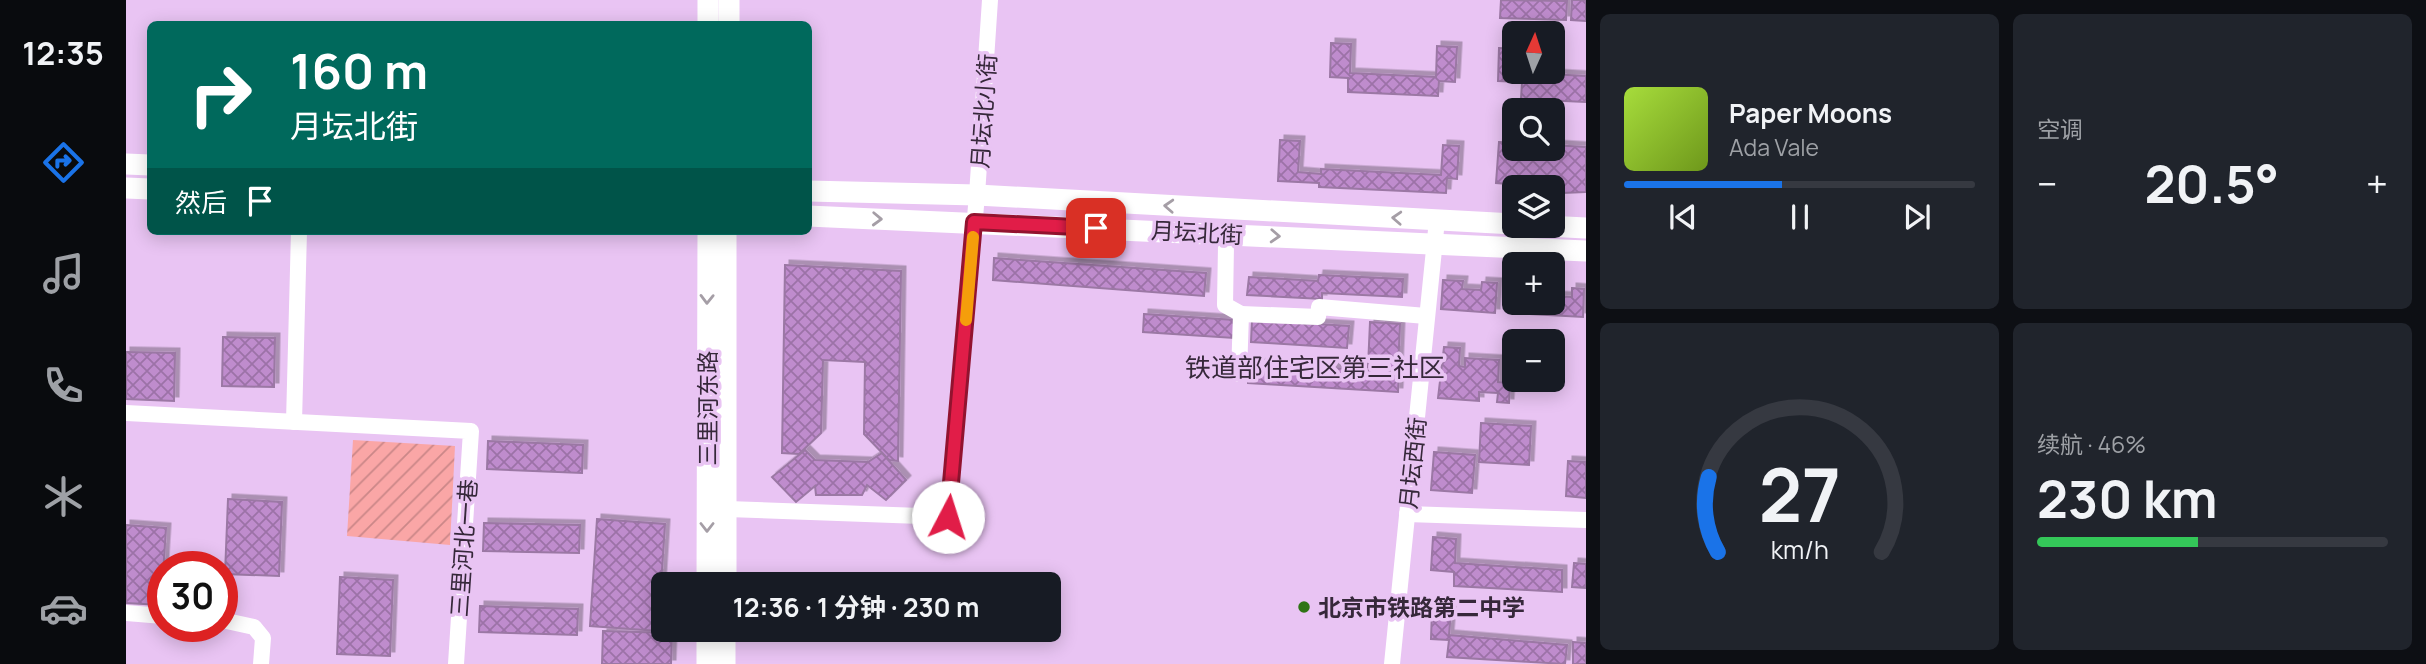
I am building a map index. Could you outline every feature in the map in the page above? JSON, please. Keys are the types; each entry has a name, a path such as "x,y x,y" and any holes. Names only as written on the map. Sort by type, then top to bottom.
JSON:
{"main road":[{"path":"708,0 708,21"},
{"path":"729,0 729,21"},
{"path":"126,164 147,165"},
{"path":"126,188 147,189"},
{"name":"月坛北街","path":"812,191 977,195 1502,223"},
{"name":"月坛北街","path":"812,216 1586,251"},
{"path":"1565,227 1586,228"},
{"name":"三里河东路","path":"707,572 708,235"},
{"name":"三里河东路","path":"726,235 726,572"},
{"path":"706,664 707,642"},
{"path":"724,664 725,642"}],"street":[{"name":"月坛北小街","path":"727,509 948,517 977,195 990,0"},
{"name":"月坛西街","path":"1392,664 1426,316 1437,243 1437,220"},
{"path":"1224,234 1225,305 1241,314 1318,317 1319,307 1426,316"},
{"path":"126,413 294,422 299,235"},
{"path":"1239,374 1241,314"},
{"name":"三里河北一巷","path":"294,422 471,431 456,664"},
{"path":"1407,513 1586,520"},
{"path":"126,613 147,615"},
{"path":"238,624 254,627 263,638 261,664"}],"shaded area":[{"path":"353,440 455,446 450,545 347,536"}],"building":[{"path":"1501,0 1567,1 1566,20 1500,18"},
{"path":"1572,0 1586,0 1586,21 1571,20"},
{"path":"1331,43 1351,44 1350,73 1436,77 1437,46 1457,47 1455,82 1439,81 1438,96 1348,92 1348,78 1330,77"},
{"path":"1499,48 1502,48 1502,81 1498,81"},
{"path":"1565,75 1586,76 1586,102 1565,101 1565,98 1521,98 1522,84 1565,84"},
{"path":"1280,140 1300,141 1298,172 1321,174 1321,169 1441,175 1443,145 1459,146 1457,179 1447,178 1446,193 1319,187 1319,183 1278,181"},
{"path":"1499,142 1502,142 1502,161 1565,161 1565,146 1586,147 1586,192 1565,193 1565,175 1502,175 1502,183 1496,183"},
{"path":"994,258 1206,273 1204,296 993,280"},
{"path":"785,265 901,271 898,461 889,460 864,434 865,362 823,360 821,433 799,454 782,453"},
{"path":"1319,275 1403,279 1402,297 1322,293 1322,299 1247,295 1249,277 1318,281"},
{"path":"1443,280 1463,281 1462,289 1481,290 1482,282 1497,283 1495,313 1441,309"},
{"path":"1572,288 1584,289 1583,317 1548,315 1565,315 1565,297 1572,297"},
{"path":"1144,314 1235,320 1234,338 1143,332"},
{"path":"1252,320 1349,326 1347,348 1251,342"},
{"path":"1370,322 1400,324 1398,369 1368,367"},
{"path":"223,337 275,338 274,387 222,386"},
{"path":"1444,347 1460,348 1459,366 1465,367 1465,358 1499,360 1498,382 1502,382 1502,392 1510,392 1509,403 1497,402 1498,393 1479,392 1479,401 1438,398"},
{"path":"126,352 175,353 174,401 126,399"},
{"path":"1249,363 1399,372 1398,392 1248,383"},
{"path":"1481,423 1531,426 1529,465 1479,462"},
{"path":"488,441 583,445 582,473 487,469"},
{"path":"805,450 815,460 868,462 882,453 906,480 886,500 867,485 862,495 816,495 815,486 796,502 772,477"},
{"path":"1434,452 1475,455 1472,493 1431,490"},
{"path":"1568,461 1586,462 1586,498 1566,496"},
{"path":"228,499 282,502 279,576 238,574 238,551 226,551"},
{"path":"597,519 665,524 662,572 651,572 651,630 590,626"},
{"path":"484,523 580,525 579,553 483,551"},
{"path":"126,525 166,528 165,551 147,551 147,604 126,603"},
{"path":"1433,537 1456,539 1455,563 1562,570 1562,592 1454,586 1454,572 1431,570"},
{"path":"1574,563 1586,564 1586,588 1572,587"},
{"path":"340,577 393,580 390,656 337,654"},
{"path":"480,606 578,609 577,635 479,632"},
{"path":"1432,610 1451,611 1449,635 1567,645 1565,664 1447,657 1449,640 1431,639"},
{"path":"603,631 651,632 651,642 672,642 671,664 602,664"},
{"path":"1573,642 1586,643 1586,664 1573,664"}],"slow traffic":[{"path":"966,320 973,237"}],"place":[{"name":"北京市铁路第二中学","path":"1304,607"}],"district":[{"name":"铁道部住宅区第三社区","path":"1315,367"}],"route":[{"path":"948,517 974,222 1096,228"}]}
